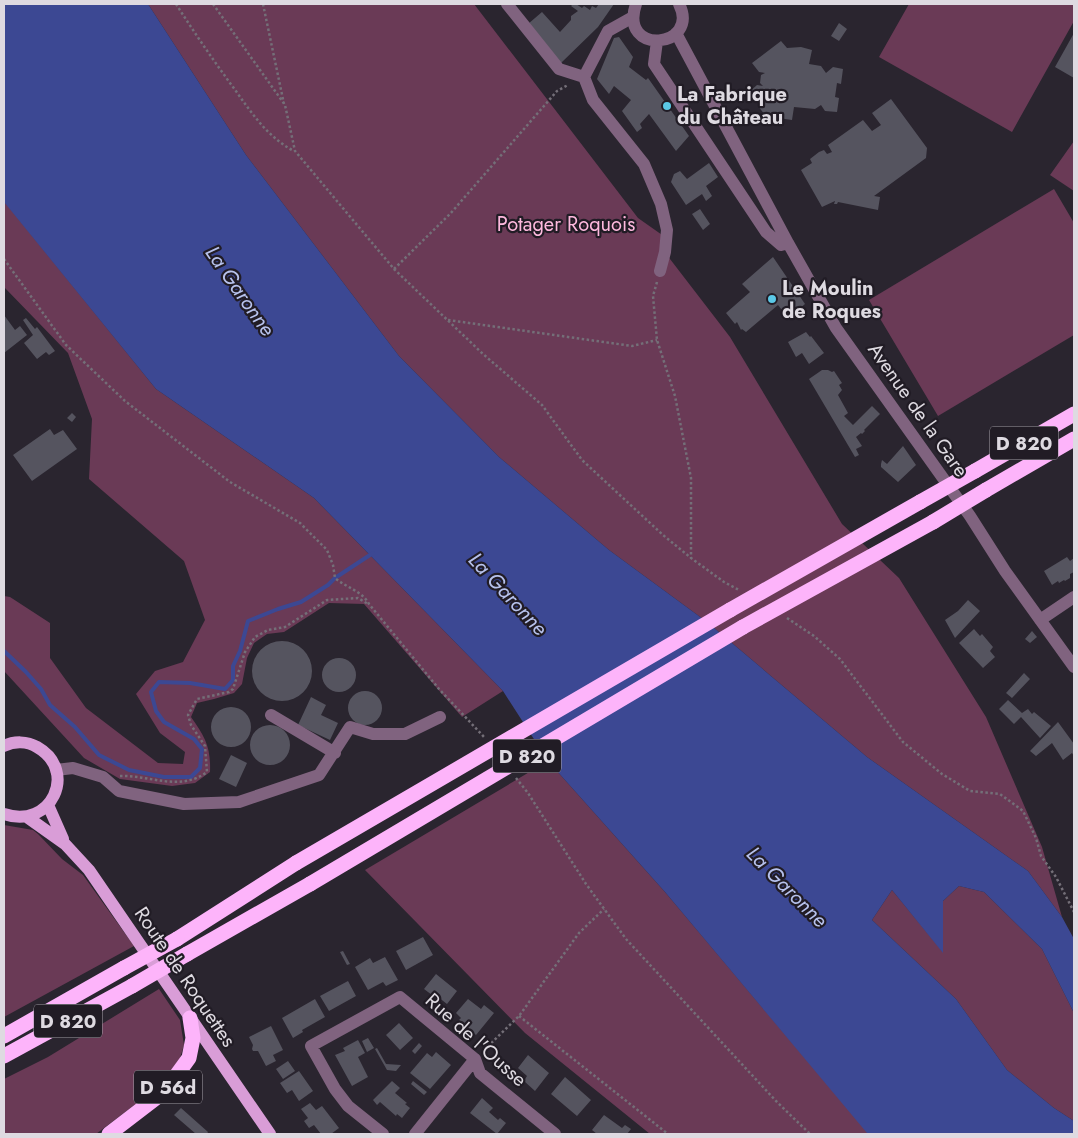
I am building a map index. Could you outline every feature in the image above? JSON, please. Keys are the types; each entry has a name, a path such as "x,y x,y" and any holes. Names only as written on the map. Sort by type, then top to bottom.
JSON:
{"highway":[{"name":"D 820","path":"4,1036 177,939 296,863 730,610 1074,414"},
{"name":"D 820","path":"4,1056 132,986 310,884 743,627 933,522 1074,439"},
{"name":"D 56d","path":"109,1134 165,1091 189,1058 193,1038 190,1018"}],"main road":[{"path":"4,814 16,818 38,813 48,805 54,795 57,784 56,770 52,760 44,751 33,745 21,742 5,743"},
{"name":"Route de Roquettes","path":"48,805 65,844"},
{"name":"Route de Roquettes","path":"27,817 65,844 89,870 270,1134"}],"street":[{"path":"507,4 559,69 584,77 594,100 644,164 662,204 667,230 665,252 660,271"},
{"path":"636,4 633,17 635,27 648,40 657,41 670,39 681,26 682,14 679,4"},
{"path":"584,77 608,31 633,17"},
{"name":"Avenue de la Gare","path":"676,33 836,328 1074,667"},
{"path":"657,41 654,64 766,232 781,245 788,242"},
{"path":"1040,620 1074,597"},
{"path":"271,715 336,752"},
{"path":"56,770 73,768 104,777 119,791 184,804 239,802 320,775 350,727 373,734 404,734 440,717"},
{"name":"Rue de l'Ousse","path":"383,1134 348,1106 335,1089 311,1046 400,997 475,1059 480,1073 555,1134"},
{"path":"415,1134 475,1059"}],"path":[{"path":"176,4 212,59 262,127 286,147 295,151 394,269 446,320 542,405 582,460 690,558 724,582 741,591"},
{"path":"213,4 285,105"},
{"path":"263,4 295,151"},
{"path":"394,269 450,214 557,91 584,77"},
{"path":"4,260 66,345 125,402 230,482 300,522 327,550 333,564 335,578 344,586 364,596 439,688 490,745"},
{"path":"660,271 653,296 657,340 674,396 691,478 690,558"},
{"path":"446,320 632,346 657,340"},
{"path":"104,777 126,776 176,783 200,777 207,772 204,746 191,725 188,715 197,699 229,692 233,689 245,652 255,637 268,630 285,627 327,600 358,598 369,604"},
{"path":"783,616 814,636 840,659 903,742 942,774 970,791 1000,794 1023,811 1036,838 1041,856 1056,876 1074,912"},
{"path":"512,773 528,793 586,884 626,939 776,1101 810,1134"},
{"path":"475,1059 519,1016 579,933 604,909"},
{"path":"519,1016 668,1134"}],"green space":[{"name":"Potager Roquois","path":"148,4 474,4 638,218 665,237 660,246 730,337 842,524 899,578 986,717 1042,847 1062,917 1028,871 867,757 707,622 609,550 499,457 399,356 246,155"},
{"path":"909,4 1074,4 1074,21 1012,132 879,57"},
{"path":"1074,141 1074,191 1050,175"},
{"path":"1054,189 1074,223 1074,335 938,416 869,300"},
{"path":"4,201 156,389 314,498 503,691 462,717 364,604 329,603 284,632 267,634 254,643 247,658 242,684 234,693 197,703 191,717 206,743 210,772 195,783 172,786 120,779 84,758 4,671 4,596 10,597 50,623 50,658 86,708 158,763 183,764 185,752 160,733 136,694 155,671 183,662 205,620 184,561 89,479 92,419 68,353 4,287"},
{"path":"548,761 665,892 869,1134 650,1134 525,1033 365,870"},
{"path":"4,825 33,830 62,859 83,875 134,946 4,1017"},
{"path":"959,886 984,892 1042,949 1074,1013 1074,1121 1054,1108 1007,1070 956,999 872,920 892,890 943,952 943,901"},
{"path":"159,989 180,1020 184,1045 180,1058 161,1085 96,1134 4,1134 4,1079 48,1057"}],"water":[{"name":"La Garonne","path":"4,4 148,4 246,155 399,356 499,457 609,550 707,622 867,757 1028,871 1062,917 1074,939 1074,1013 1042,949 984,892 959,886 943,901 943,953 892,890 872,920 956,999 1007,1070 1054,1108 1074,1121 1074,1134 867,1133 665,892 548,761 503,691 314,498 156,389 4,202"}],"building":[{"path":"573,4 582,8 584,6 590,10 592,6 596,8 599,4 614,4 598,27 561,63 528,24 542,12 560,32 571,20 571,16 578,11 571,6"},
{"path":"839,23 847,29 839,41 831,36"},
{"path":"1074,33 1074,78 1055,67"},
{"path":"619,37 633,57 629,67 646,80 648,78 689,136 676,151 649,114 640,124 642,128 637,132 622,111 631,100 614,86 609,94 597,79 614,38"},
{"path":"781,41 787,48 801,47 812,50 809,64 821,66 826,73 833,67 843,69 841,84 837,83 835,97 839,98 837,112 825,111 821,105 815,109 794,107 792,120 771,117 768,119 758,106 761,103 756,97 753,99 748,93 757,85 763,86 760,83 761,75 765,73 759,72 752,63"},
{"path":"891,99 927,148 926,158 874,196 880,197 878,210 838,202 834,204 835,201 822,207 801,170 812,163 810,159 819,152 824,150 827,154 832,152 828,145 863,120 872,131 881,125 872,113"},
{"path":"709,163 718,177 706,186 712,196 706,201 702,194 686,205 671,182 674,174 680,171 687,179"},
{"path":"700,209 710,224 703,230 692,214"},
{"name":"Le Moulin de Roques","path":"773,257 805,304 788,318 778,305 746,332 741,330 737,322 735,324 726,313 750,292 742,284"},
{"path":"4,315 15,330 20,326 27,335 4,353"},
{"path":"26,318 35,329 37,327 55,351 49,355 46,352 37,359 24,343 33,335 23,320"},
{"path":"806,332 824,353 809,364 802,353 796,357 788,342"},
{"path":"822,370 834,371 842,383 839,385 842,390 838,395 848,413 844,416 853,425 872,406 880,414 862,434 856,437 862,446 856,449 859,455 855,457 809,379"},
{"path":"72,413 76,417 72,422 67,418"},
{"path":"50,429 54,435 63,430 77,449 32,481 13,455"},
{"path":"903,446 916,465 898,482 881,467 881,464 882,460 887,464"},
{"path":"1067,557 1070,561 1074,558 1074,572 1065,581 1059,583 1058,581 1052,585 1044,571"},
{"path":"968,600 980,611 955,638 945,620 958,611"},
{"path":"974,629 980,636 982,634 993,647 990,651 995,657 983,668 959,643"},
{"path":"1032,631 1037,637 1030,643 1025,639"},
{"path":"282,641 294,643 307,654 312,671 310,683 299,696 282,701 270,699 257,688 252,671 254,659 265,646"},
{"path":"339,658 346,659 351,663 355,668 355,682 351,687 346,691 339,692 332,691 327,687 323,682 322,675 323,668 327,663 332,659"},
{"path":"1024,673 1030,679 1012,698 1006,693"},
{"path":"365,691 372,692 377,696 381,701 381,715 377,720 372,724 365,725 358,724 353,720 349,715 348,708 349,701 353,696 358,692"},
{"path":"311,697 326,705 321,715 338,723 330,740 298,725"},
{"path":"1008,700 1022,713 1028,709 1032,714 1034,712 1051,726 1040,738 1021,717 1014,724 999,709"},
{"path":"235,707 242,710 248,716 251,727 250,735 242,744 235,747 227,747 220,744 212,735 211,723 214,716 223,708"},
{"path":"1058,722 1074,744 1074,756 1072,753 1063,760 1052,743 1036,756 1030,751"},
{"path":"274,725 281,728 287,734 290,745 289,753 281,762 274,765 266,765 259,762 251,753 250,741 253,734 262,726"},
{"path":"231,755 247,763 236,787 219,779"},
{"path":"423,937 433,955 406,970 396,951"},
{"path":"343,951 350,964 347,965 340,952"},
{"path":"385,957 398,980 386,986 383,982 368,990 355,967 370,958 373,963"},
{"path":"436,974 457,991 447,1004 424,989"},
{"path":"348,981 356,996 329,1011 320,996"},
{"path":"315,999 325,1017 302,1030 303,1032 293,1038 282,1018"},
{"path":"468,999 481,1009 484,1005 494,1013 476,1035 459,1020 461,1018 456,1013"},
{"path":"399,1023 413,1038 400,1050 386,1035"},
{"path":"271,1026 283,1050 273,1055 276,1061 266,1066 258,1051 253,1051 253,1045 249,1037"},
{"path":"368,1038 374,1048 367,1052 362,1041"},
{"path":"358,1040 365,1053 358,1057 368,1077 352,1086 335,1055 345,1051 343,1048"},
{"path":"419,1043 422,1046 415,1054 412,1051"},
{"path":"377,1048 386,1064 401,1065 396,1071 387,1070 375,1049"},
{"path":"436,1052 451,1065 430,1089 410,1073 427,1053 432,1057"},
{"path":"528,1055 549,1073 535,1091 524,1081 527,1076 518,1068"},
{"path":"288,1061 295,1071 283,1079 276,1069"},
{"path":"299,1071 313,1091 299,1101 292,1090 287,1093 280,1083"},
{"path":"565,1077 591,1100 577,1116 551,1094"},
{"path":"392,1081 400,1088 395,1093 410,1108 402,1118 397,1114 396,1116 380,1102 377,1105 373,1100"},
{"path":"413,1081 427,1092 424,1095 411,1084"},
{"path":"482,1098 493,1108 489,1112 498,1120 500,1118 506,1123 497,1134 470,1113"},
{"path":"310,1103 316,1110 322,1106 339,1128 331,1134 321,1134 314,1125 309,1128 304,1121 308,1118 301,1109"},
{"path":"181,1108 208,1132 207,1134 196,1134 174,1115"},
{"path":"604,1115 622,1128 625,1125 631,1129 627,1134 597,1134 592,1130"}],"waterway":[{"path":"4,651 41,689 50,705 75,727 99,755 129,770 164,777 191,777 200,768 202,749 194,739 164,722 156,711 151,692 159,682 190,683 225,689 233,680 233,666 240,651 248,621 301,602 373,553"}],"place":[{"name":"La Fabrique du Château","path":"667,106"},
{"name":"Le Moulin de Roques","path":"772,299"}]}
